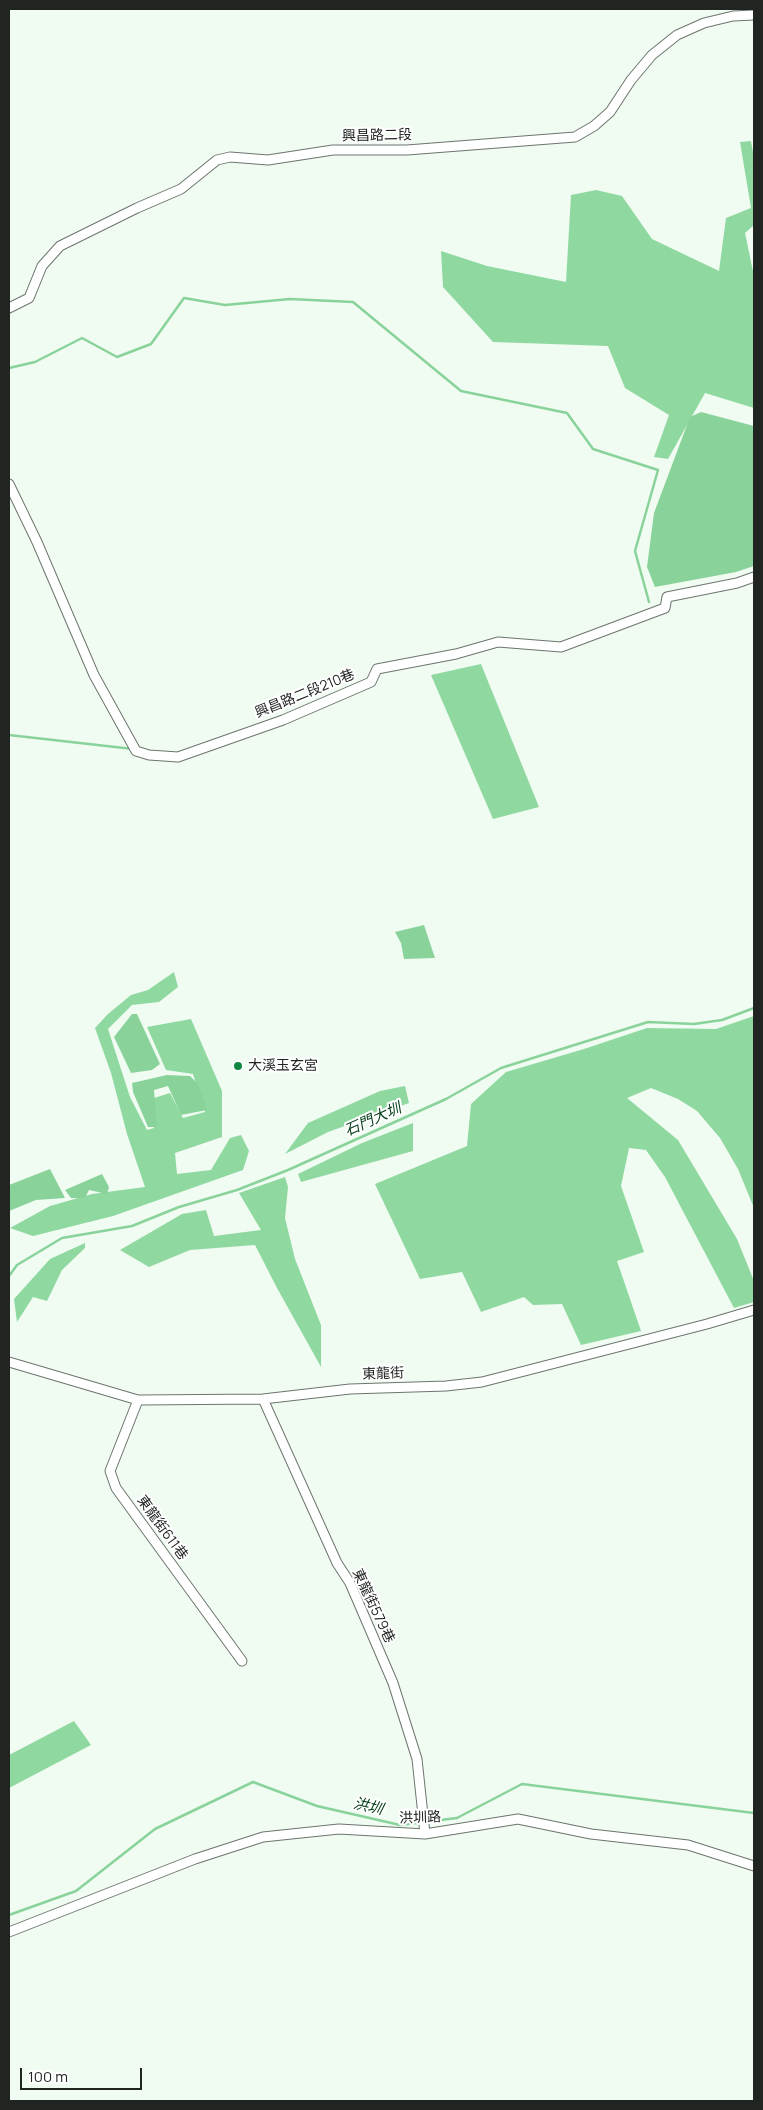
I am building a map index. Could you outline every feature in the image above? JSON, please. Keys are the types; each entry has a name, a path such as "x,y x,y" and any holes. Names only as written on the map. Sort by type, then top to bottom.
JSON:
{"street":[{"name":"興昌路二段","path":"9,308 29,298 42,266 60,246 181,188 218,160 230,157 268,160 333,150 408,150 575,137 594,126 610,112 631,80 652,56 678,35 704,23 734,16 754,15"},
{"name":"興昌路二段210巷","path":"9,484 37,542 94,675 134,748 150,755 178,757 283,720 371,682 377,669 456,654 498,642 561,648 665,608 667,597 737,583 754,577"},
{"name":"東龍街","path":"9,1362 138,1400 263,1400 350,1389 446,1386 482,1382 707,1324 754,1310"},
{"name":"東龍街611巷","path":"138,1400 110,1471 116,1488 242,1661"},
{"name":"東龍街579巷","path":"263,1400 337,1563 350,1583 393,1683 417,1758 426,1834"},
{"name":"洪圳路","path":"9,1932 194,1859 263,1838 339,1829 426,1834 518,1819 591,1834 688,1845 754,1866"}],"shaded area":[{"path":"751,141 754,158 754,225 745,233 754,276 754,408 705,393 668,459 654,457 669,415 625,388 608,346 493,342 443,287 441,251 487,266 566,282 571,195 596,190 622,196 652,239 719,271 726,218 751,208 740,142"},
{"path":"701,412 754,426 754,566 736,572 655,587 647,567 654,513 690,417"},
{"path":"481,664 539,807 493,819 431,675"},
{"path":"424,925 435,958 404,959 401,943 395,932"},
{"path":"174,972 178,987 159,1002 132,1005 108,1029 130,1097 147,1130 154,1128 154,1098 170,1093 183,1118 205,1112 193,1074 166,1070 147,1027 191,1019 222,1091 222,1137 175,1153 177,1174 211,1170 230,1138 241,1135 249,1151 243,1170 113,1216 33,1236 10,1228 50,1206 92,1194 145,1187 127,1134 111,1073 95,1028 108,1014 131,995 148,990"},
{"path":"132,1014 137,1014 160,1064 152,1070 131,1073 114,1037"},
{"path":"754,1016 754,1208 738,1169 720,1138 697,1111 678,1099 651,1088 627,1098 678,1140 737,1239 754,1281 754,1302 734,1308 665,1177 646,1150 629,1148 621,1186 644,1252 617,1261 641,1331 581,1345 562,1304 533,1305 524,1297 481,1312 462,1272 420,1279 375,1184 467,1146 471,1104 506,1072 647,1028 716,1029"},
{"path":"167,1075 190,1076 198,1084 207,1110 181,1115 168,1086 154,1090 157,1127 148,1127 133,1092 132,1083"},
{"path":"405,1086 409,1103 328,1132 285,1154 308,1123 380,1091"},
{"path":"413,1123 413,1151 301,1182 298,1174 362,1143"},
{"path":"50,1169 65,1198 36,1200 9,1211 9,1185"},
{"path":"102,1174 109,1187 107,1194 89,1190 85,1198 71,1198 65,1190"},
{"path":"285,1177 288,1187 285,1218 295,1259 321,1325 321,1367 255,1245 190,1250 149,1267 120,1250 182,1214 206,1210 214,1236 261,1230 239,1193"},
{"path":"85,1243 85,1248 62,1270 47,1301 33,1297 17,1322 14,1299 50,1259"},
{"path":"74,1721 91,1745 9,1788 9,1755"}],"waterway":[{"path":"9,368 35,362 82,338 117,357 151,344 184,298 225,305 290,299 353,302 461,391 567,413 593,449 658,470 635,551 649,602"},
{"path":"9,735 133,749"},
{"name":"石門大圳","path":"9,1276 17,1265 62,1238 132,1226 179,1207 237,1190 288,1170 446,1099 501,1068 648,1022 694,1024 722,1020 754,1008"},
{"name":"洪圳","path":"9,1915 76,1891 155,1829 253,1782 317,1806 400,1825 457,1818 522,1784 754,1813"}],"place":[{"name":"大溪玉玄宮","path":"238,1066"}]}
